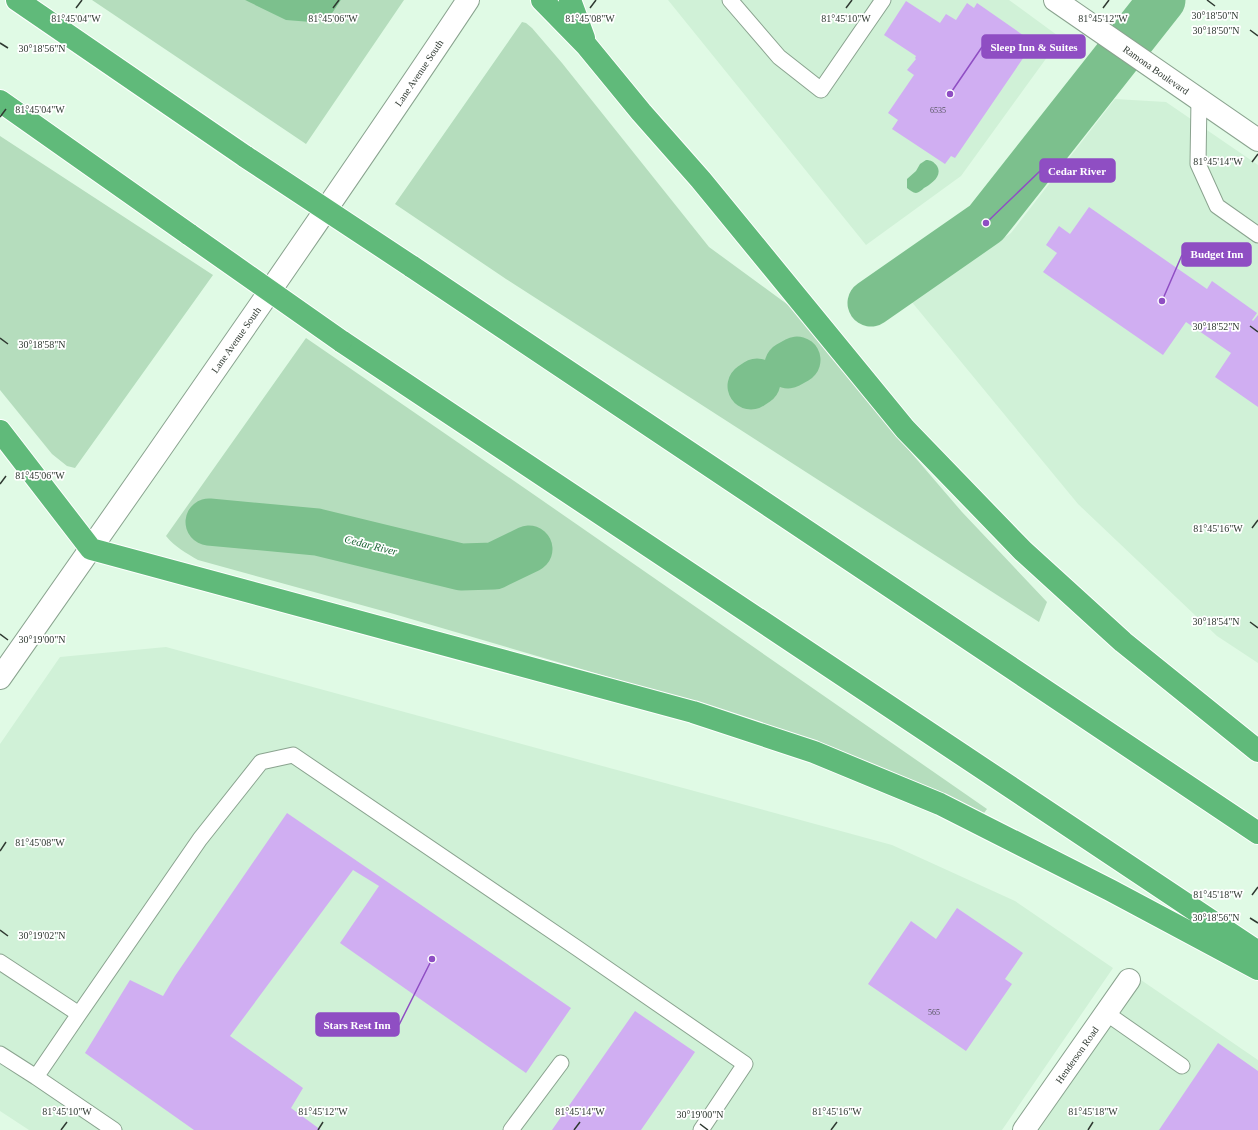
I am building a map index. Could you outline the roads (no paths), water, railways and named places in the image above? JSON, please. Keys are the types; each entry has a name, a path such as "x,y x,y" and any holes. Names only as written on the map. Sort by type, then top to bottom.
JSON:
{"highway":[{"path":"17,0 246,158 411,266 1258,833"},
{"path":"542,0 586,45 641,112 701,180 905,429 1023,551 1118,637 1258,751"},
{"path":"570,0 586,45"},
{"path":"0,101 341,341 1258,952"},
{"path":"0,431 91,549 693,712 814,752 940,804 1110,890 1258,969"}],"main road":[{"name":"Lane Avenue South","path":"0,678 415,81 468,0"},
{"name":"Ramona Boulevard","path":"1055,0 1258,140"},
{"name":"Henderson Road","path":"1024,1130 1129,980"}],"lane":[{"path":"736,2 779,57 821,90 883,0"},
{"path":"1199,100 1198,164 1217,206 1258,235"},
{"path":"36,1077 200,839 261,762 293,755 745,1064 701,1130"},
{"path":"0,962 79,1014"},
{"path":"1106,1013 1182,1066"},
{"path":"0,1054 114,1130"},
{"path":"511,1130 561,1063"}],"waterway":[{"name":"Cedar River","path":"871,303 986,223 1162,0"},
{"name":"Cedar River","path":"788,365 797,360"},
{"name":"Cedar River","path":"751,386 757,382"},
{"name":"Cedar River","path":"209,522 317,532 461,567 494,566 529,549"}],"place":[{"name":"Sleep Inn & Suites","path":"950,94"},
{"name":"Cedar River","path":"986,223"},
{"name":"Budget Inn","path":"1162,301"},
{"name":"Stars Rest Inn","path":"432,959"}]}
